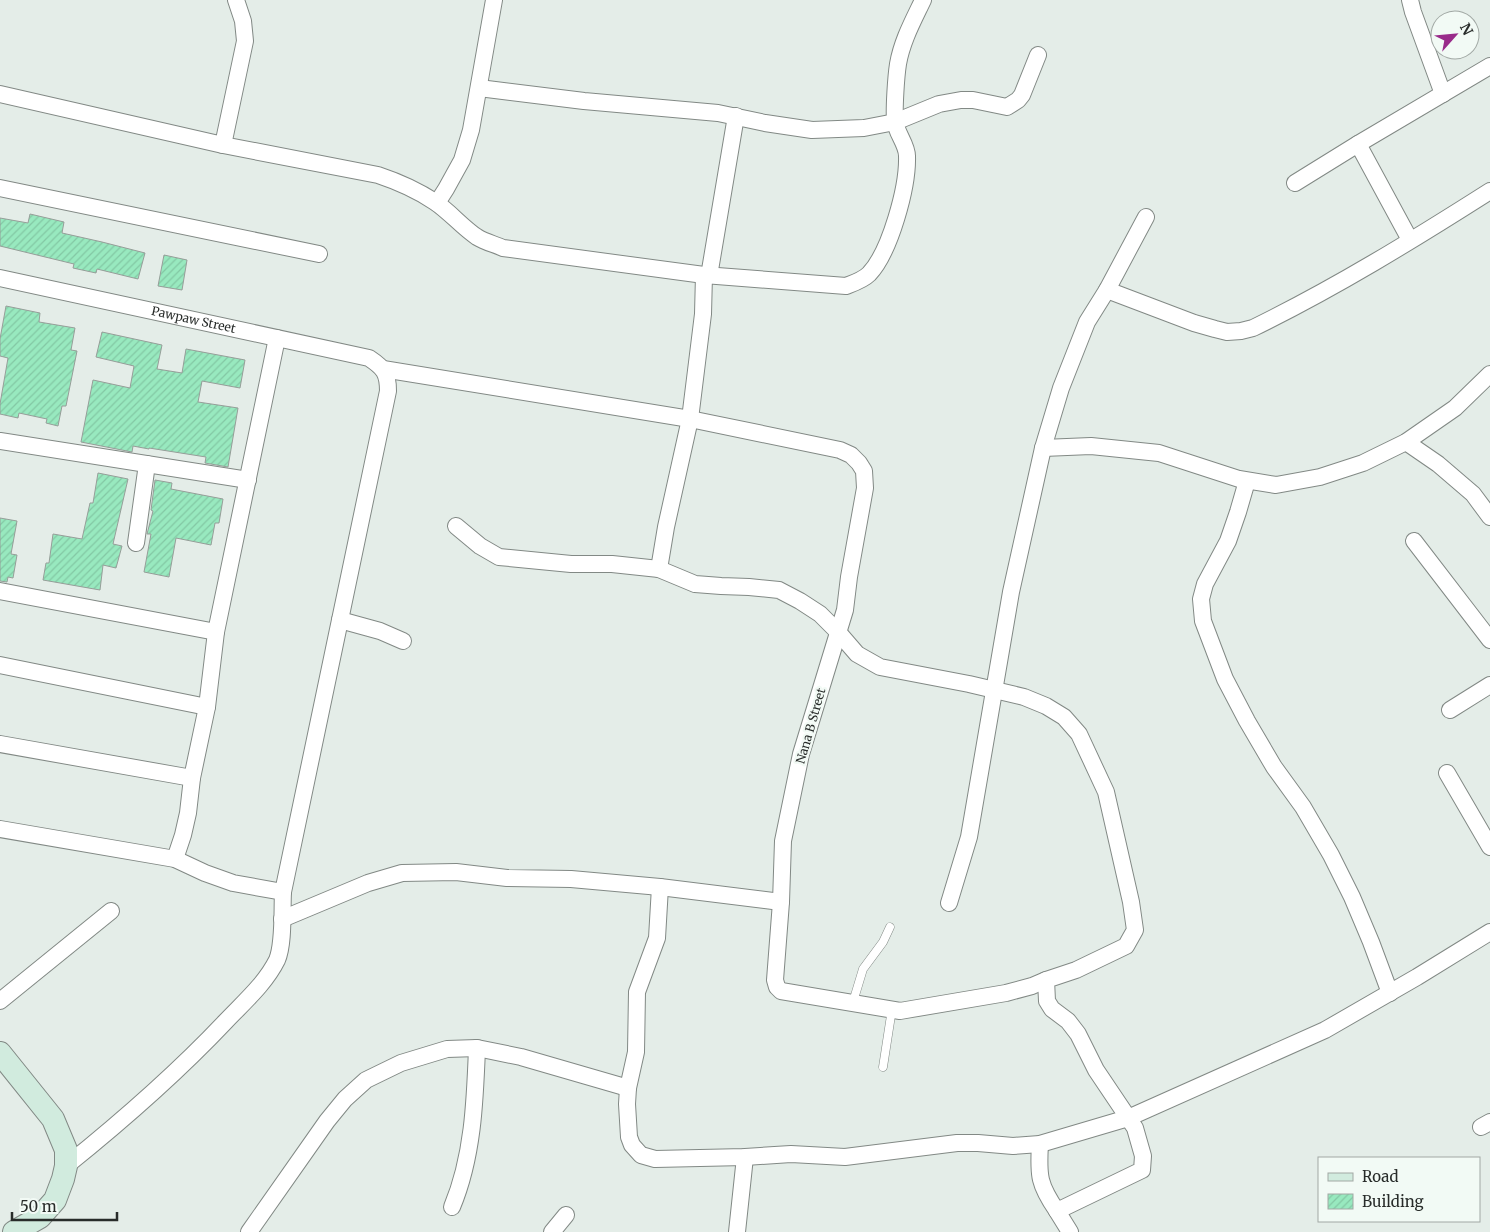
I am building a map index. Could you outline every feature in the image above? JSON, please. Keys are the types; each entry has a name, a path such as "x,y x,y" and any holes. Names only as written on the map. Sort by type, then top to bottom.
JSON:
{"street":[{"path":"223,145 244,41 243,21 236,0"},
{"path":"437,203 462,160 472,130 494,0"},
{"path":"1,98 223,145 378,175 414,189 437,203 462,226 479,238 503,248 707,276 846,286 864,278 870,272 886,244 897,216 906,179 908,154 895,122 898,64 907,33 923,0"},
{"path":"1410,0 1443,94"},
{"path":"479,88 584,101 718,113 812,130 864,128 895,122 939,104 961,100 973,100 1007,106 1013,104 1022,95 1038,55"},
{"path":"1295,184 1358,144 1490,66"},
{"path":"659,569 666,527 690,418 707,276 736,116"},
{"path":"1358,144 1410,240"},
{"path":"0,188 319,254"},
{"path":"1106,290 1201,325 1227,332 1253,328 1338,283 1490,191"},
{"path":"949,903 969,837 1011,592 1043,448 1061,388 1087,322 1146,217"},
{"name":"Pawpaw Street","path":"0,278 369,358 384,369"},
{"path":"175,859 188,813 192,778 207,707 216,632 277,338"},
{"path":"66,1166 127,1117 211,1038 267,978 278,958 282,936 283,892 388,391 388,380 384,369 690,418"},
{"path":"1043,448 1091,446 1159,453 1239,480 1276,485 1320,477 1363,463 1406,442 1455,408 1490,374"},
{"name":"Nana B Street","path":"690,418 840,450 851,455 864,471 865,488 849,577 846,610 801,754 784,841 774,980 781,991 853,1002"},
{"path":"0,441 248,480"},
{"path":"1406,442 1438,464 1472,494 1490,517"},
{"path":"136,543 147,464"},
{"path":"1247,480 1228,541 1206,584 1201,599 1204,621 1224,679 1246,721 1274,767 1303,807 1331,855 1352,897 1390,993"},
{"path":"456,526 480,546 499,557 571,564 612,564 659,569 695,584 749,586 779,590 800,600 820,614 857,654 880,667 1024,697 1046,706 1064,717 1079,734 1106,792 1131,902 1135,930 1126,946 1076,970 1006,993 900,1011 853,1002"},
{"path":"1414,541 1490,640"},
{"path":"0,590 216,632"},
{"path":"340,620 380,630 403,641"},
{"path":"0,665 207,707"},
{"path":"1450,710 1490,685"},
{"path":"0,744 192,778"},
{"path":"1448,773 1490,846"},
{"path":"0,828 175,859 233,883 283,892"},
{"path":"282,919 368,882 402,873 456,872 507,878 571,879 660,887 781,902"},
{"path":"660,887 657,938 637,992 636,1052 628,1088 628,1124 632,1145 641,1155 655,1159 791,1154 845,1157 957,1143 1013,1146 1040,1144 1128,1118 1325,1030 1490,932"},
{"path":"0,1000 111,911"},
{"path":"1046,980 1047,1001 1052,1009 1068,1021 1078,1034 1096,1070 1135,1128 1143,1156 1142,1170 1057,1212"},
{"path":"249,1232 327,1121 345,1099 366,1080 401,1063 447,1049 477,1048 522,1057 628,1088"},
{"path":"452,1207 461,1186 472,1136 477,1048"},
{"path":"0,1053 53,1119 66,1150 66,1166 60,1190 55,1200 40,1217 14,1232"},
{"path":"1040,1144 1040,1178 1046,1195 1070,1232"},
{"path":"737,1232 745,1157"},
{"path":"552,1232 566,1215"}],"lane":[{"path":"853,1002 863,969 883,942 890,927"},
{"path":"883,1067 892,1010"}],"building":[{"path":"30,214 64,222 62,233 145,253 138,279 97,269 96,273 73,268 74,264 0,246 0,218 28,223"},
{"path":"164,255 187,260 182,290 158,286"},
{"path":"6,306 40,313 39,322 75,328 71,350 77,351 66,406 62,406 58,426 46,423 47,419 19,413 18,418 0,414 8,358 0,356 0,339"},
{"path":"102,332 162,345 157,369 182,373 186,349 245,360 240,388 202,381 198,402 238,408 228,467 205,463 206,457 133,446 132,452 81,442 93,380 130,388 134,366 96,357"},
{"path":"98,473 128,479 113,544 122,546 116,568 103,565 100,590 43,580 46,563 49,563 53,534 82,539 90,503 93,503"},
{"path":"155,480 172,483 171,489 223,499 219,523 215,523 211,545 176,538 169,577 144,572 151,534 147,534 153,511 151,510"},
{"path":"0,518 17,521 11,554 17,555 13,578 8,577 7,582 0,581"}]}
